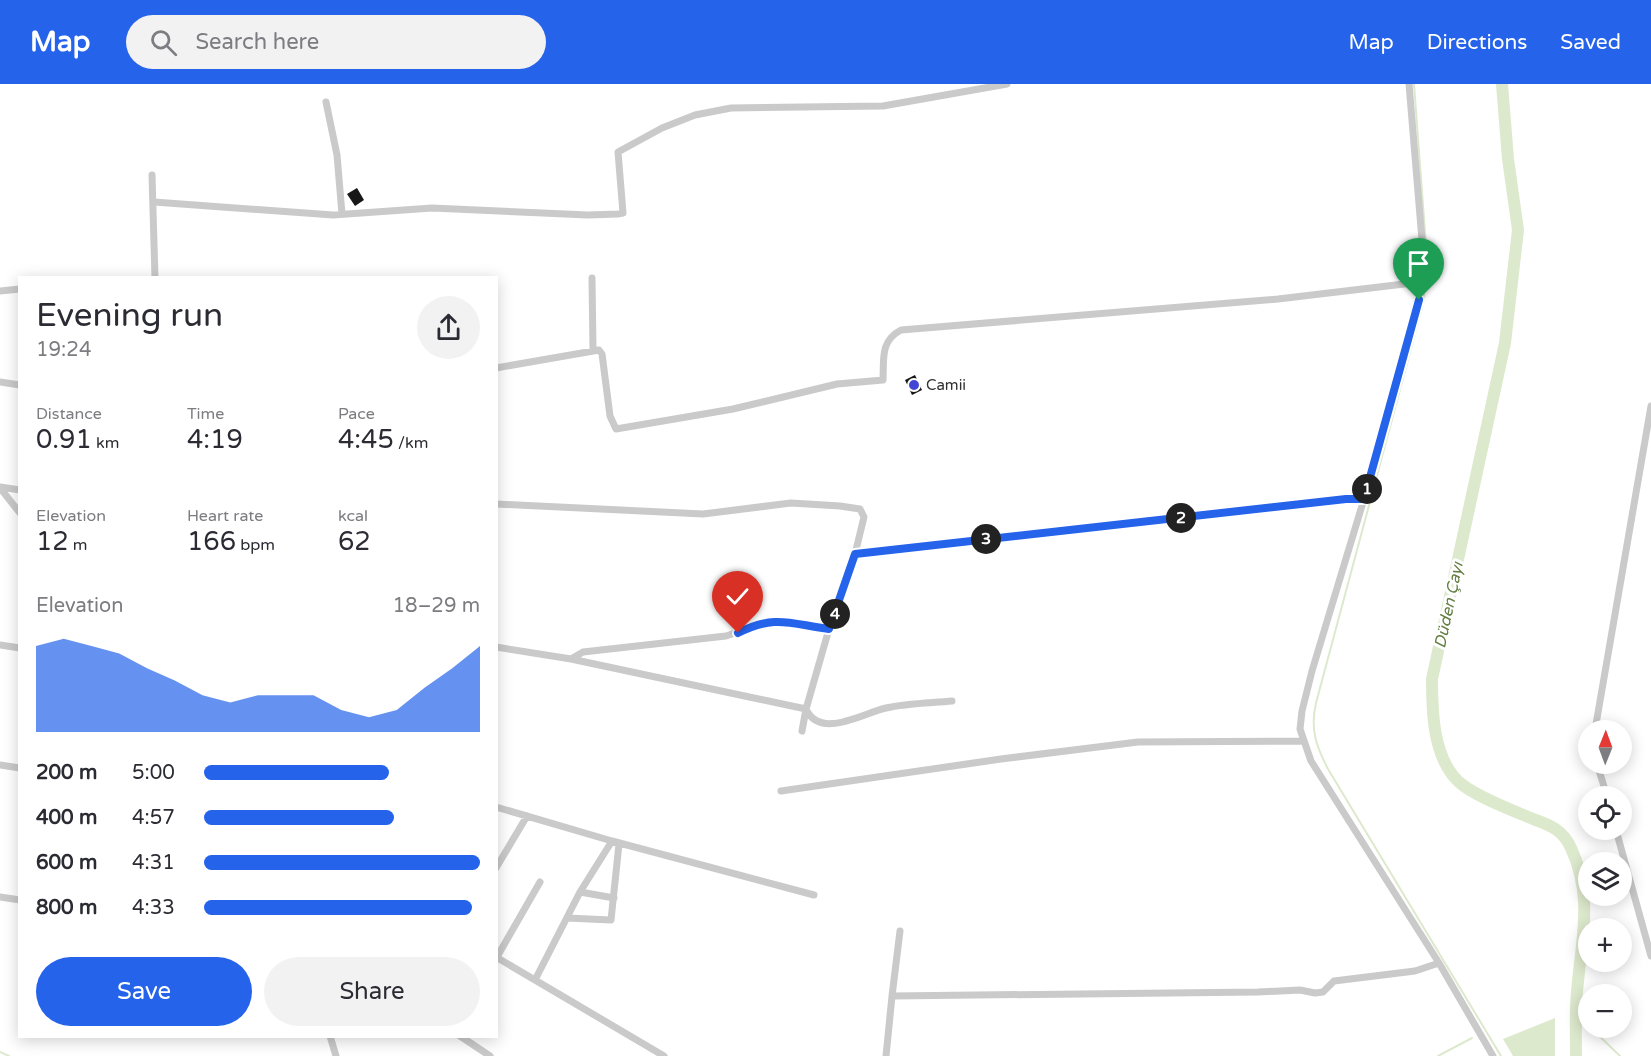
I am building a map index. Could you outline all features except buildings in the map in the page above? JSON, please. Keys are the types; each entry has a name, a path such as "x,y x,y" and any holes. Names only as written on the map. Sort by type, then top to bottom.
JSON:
{"street":[{"path":"154,201 333,215 432,208 588,215 618,214 622,213 618,152 662,128 695,115 731,108 883,106 1007,84"},
{"path":"1409,84 1424,264 1419,300 1364,499 1312,671 1300,729 1311,761 1439,963 1493,1056"},
{"path":"326,102 337,155 342,214"},
{"path":"152,175 155,276"},
{"path":"592,278 593,349"},
{"path":"498,368 593,349 599,350 602,354 610,416 615,429 734,409 846,383 884,380 884,346 890,335 901,330 1278,299 1421,282"},
{"path":"0,291 18,289"},
{"path":"0,382 18,385"},
{"path":"1597,720 1651,406"},
{"path":"1642,458 1651,459"},
{"path":"0,488 18,490"},
{"path":"0,488 18,510"},
{"path":"855,554 1346,499 1364,499"},
{"path":"498,504 703,514 791,503 860,509 864,517 855,554 829,629 802,731"},
{"path":"571,659 583,652 726,636 765,622 784,621 829,629"},
{"path":"0,645 18,648"},
{"path":"498,647 571,659 682,684 752,696 806,709 816,722 829,723 857,719 886,708 952,701"},
{"path":"781,791 1128,743 1303,741"},
{"path":"0,765 18,768"},
{"path":"498,808 615,843 814,895"},
{"path":"498,865 527,816"},
{"path":"1619,840 1651,956"},
{"path":"535,980 580,892 615,843"},
{"path":"567,918 611,921 614,898 615,843"},
{"path":"498,955 540,882"},
{"path":"580,892 614,898"},
{"path":"0,897 18,900"},
{"path":"886,1056 900,932"},
{"path":"498,958 664,1056"},
{"path":"892,996 1300,990 1315,993 1323,992 1334,981 1415,971 1439,963"},
{"path":"331,1038 336,1056"},
{"path":"463,1038 490,1056"}],"shaded area":[{"path":"1555,1018 1555,1056 1513,1056 1503,1039"}],"waterway":[{"path":"1414,84 1427,259 1423,304 1316,703 1314,729 1317,745 1328,769 1501,1056"},
{"name":"Düden Çayı","path":"1502,84 1508,159 1518,230 1505,343 1432,679 1434,720 1439,748 1450,772 1459,782 1484,798 1555,829 1571,848 1578,866 1584,902 1583,937 1576,1000 1576,1056"},
{"path":"1438,1056 1472,1038"},
{"path":"1601,1038 1620,1056"},
{"path":"0,1052 9,1056"}],"place":[{"name":"Camii","path":"914,385"}],"route":[{"path":"738,633 755,625 772,621 829,629 855,554 1346,499 1364,499 1419,300"}]}
